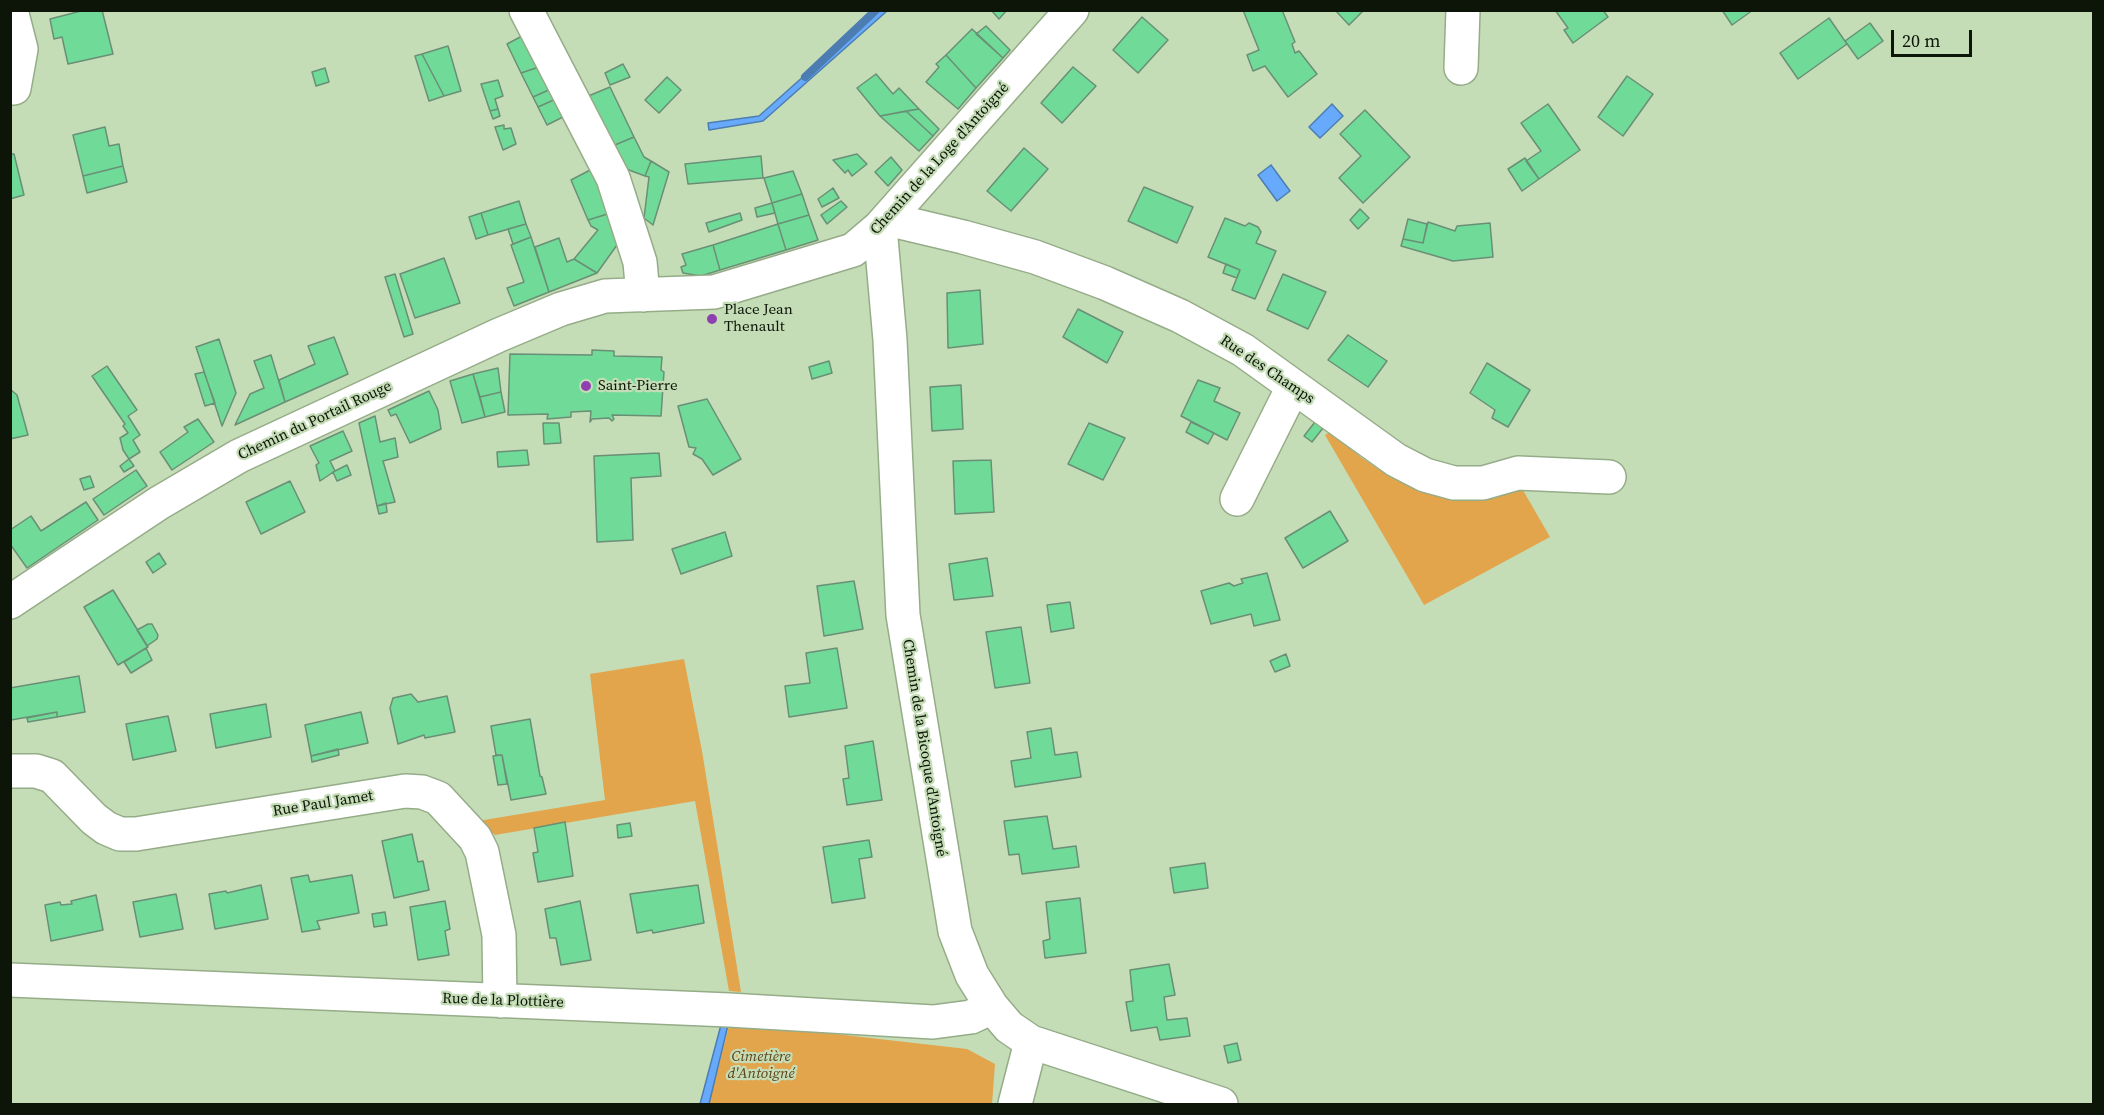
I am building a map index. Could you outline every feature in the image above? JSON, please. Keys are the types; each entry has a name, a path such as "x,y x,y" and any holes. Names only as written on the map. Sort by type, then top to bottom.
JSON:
{"street":[{"path":"11,10 21,49 14,88"},
{"path":"526,10 613,178 640,262 643,295"},
{"name":"Chemin de la Loge d'Antoigné","path":"643,295 714,292 854,250 883,223 1072,10"},
{"path":"1461,68 1463,10"},
{"name":"Rue des Champs","path":"883,223 1004,248 1105,283 1180,316 1243,350 1396,460 1435,477 1454,483 1483,483 1518,473 1609,477"},
{"name":"Chemin de la Bicoque d'Antoigné","path":"883,223 903,615 955,931 972,975 992,1007 1009,1027 1031,1042 1221,1104"},
{"name":"Chemin du Portail Rouge","path":"10,602 159,504 239,456 561,309 605,296 643,295"},
{"path":"1237,499 1293,387"},
{"name":"Rue Paul Jamet","path":"10,771 36,771 52,776 94,819 120,834 136,834 405,791 422,792 438,798 475,838 482,852 500,935 500,1001"},
{"name":"Rue de la Plottière","path":"10,980 729,1010 933,1022 971,1017 992,1007"},
{"path":"1015,1104 1031,1042"}],"green space":[{"path":"1330,432 1362,458 1392,478 1418,490 1520,485 1550,537 1424,605 1325,435"},
{"path":"684,659 702,751 741,992 729,991 695,801 495,835 478,821 605,800 590,674"},
{"name":"Cimetière d'Antoigné","path":"730,1022 967,1049 995,1064 992,1104 709,1104"}],"water":[{"path":"878,10 887,11 763,121 709,130 708,123 759,116"},
{"path":"1332,104 1343,116 1320,138 1309,127"},
{"path":"1271,165 1290,191 1277,201 1258,175"},
{"path":"722,1021 729,1021 709,1104 700,1104"}],"building":[{"path":"85,10 102,10 113,54 68,64 62,37 54,39 50,19"},
{"path":"991,10 1007,10 999,19"},
{"path":"1243,10 1282,10 1295,42 1292,44 1295,53 1299,51 1317,74 1288,97 1265,66 1253,71 1247,55 1259,50"},
{"path":"1335,10 1364,10 1349,25"},
{"path":"1555,10 1603,10 1608,17 1573,43 1564,30 1568,28"},
{"path":"1722,10 1753,10 1732,25"},
{"path":"1142,17 1168,40 1138,73 1113,50"},
{"path":"1829,18 1847,44 1798,79 1780,53"},
{"path":"1870,23 1883,41 1858,59 1845,41"},
{"path":"986,26 1010,50 1003,58 976,34"},
{"path":"972,29 1003,58 976,88 946,55"},
{"path":"524,35 542,66 521,73 507,44"},
{"path":"448,46 461,91 444,96 422,54"},
{"path":"422,54 444,96 429,101 415,56"},
{"path":"946,55 976,88 958,109 926,82 939,67 936,64"},
{"path":"623,64 630,77 610,85 605,73"},
{"path":"542,66 553,88 533,97 521,73"},
{"path":"1073,67 1096,86 1062,123 1041,103"},
{"path":"325,68 329,82 316,86 312,72"},
{"path":"876,74 893,94 899,88 919,109 880,116 857,88"},
{"path":"1627,76 1653,94 1623,136 1598,117"},
{"path":"667,77 681,90 659,113 645,100"},
{"path":"498,80 503,96 495,99 498,109 490,111 481,84"},
{"path":"610,87 634,137 610,147 586,97"},
{"path":"553,88 558,98 538,107 533,97"},
{"path":"558,98 567,115 547,125 538,107"},
{"path":"1548,104 1580,150 1539,179 1526,161 1541,151 1521,123"},
{"path":"498,109 500,116 493,119 490,111"},
{"path":"919,109 939,129 933,136 906,111"},
{"path":"1365,110 1410,157 1363,203 1339,178 1361,156 1340,134"},
{"path":"906,111 933,136 919,151 880,116"},
{"path":"504,125 504,129 511,128 516,144 503,150 495,127"},
{"path":"105,127 109,146 119,144 123,166 83,176 73,135"},
{"path":"634,137 644,157 651,161 645,176 621,167 610,147"},
{"path":"1024,148 1048,169 1011,211 987,191"},
{"path":"10,154 14,154 24,195 10,199"},
{"path":"857,154 867,164 852,176 848,170 845,173 833,160"},
{"path":"761,156 763,178 688,184 685,164"},
{"path":"891,157 902,170 888,186 875,172"},
{"path":"1525,158 1539,179 1522,191 1508,169"},
{"path":"651,161 669,172 653,225 644,218 649,177 645,176"},
{"path":"123,166 127,182 87,193 83,176"},
{"path":"594,168 614,212 588,220 571,180"},
{"path":"793,171 802,194 772,203 764,178"},
{"path":"1144,187 1193,207 1177,243 1128,221"},
{"path":"833,188 839,198 822,207 818,199"},
{"path":"802,194 809,215 778,224 772,203"},
{"path":"519,201 526,224 488,235 481,213"},
{"path":"841,201 847,207 827,224 821,215"},
{"path":"772,203 775,213 757,217 755,208"},
{"path":"1360,209 1369,218 1358,229 1350,220"},
{"path":"614,212 622,238 597,273 574,259 598,230 591,226 588,220"},
{"path":"481,213 488,235 476,239 469,217"},
{"path":"740,213 742,220 709,232 706,223"},
{"path":"809,215 818,240 786,250 778,224"},
{"path":"1225,218 1245,226 1249,223 1258,227 1261,232 1256,243 1276,251 1255,299 1232,290 1240,270 1208,257"},
{"path":"1408,219 1427,224 1423,243 1403,239"},
{"path":"1428,222 1455,231 1457,226 1490,223 1493,257 1453,261 1401,246 1403,239 1423,243"},
{"path":"526,224 531,237 513,244 508,229"},
{"path":"778,224 786,250 720,270 713,245"},
{"path":"531,237 549,292 514,306 507,288 524,282 511,245"},
{"path":"559,238 567,262 574,259 597,273 549,292 535,247"},
{"path":"713,245 720,270 701,276 683,273 681,267 686,265 682,254"},
{"path":"444,258 460,303 415,318 400,274"},
{"path":"1226,264 1240,270 1237,278 1223,273"},
{"path":"395,274 413,334 404,337 385,277"},
{"path":"1283,274 1326,292 1308,329 1267,310"},
{"path":"980,290 983,344 948,348 947,293"},
{"path":"1078,309 1123,332 1107,363 1063,337"},
{"path":"1348,335 1387,361 1368,387 1328,360"},
{"path":"334,337 348,374 285,402 279,380 315,364 308,346"},
{"path":"219,339 236,393 222,426 196,347"},
{"name":"Saint-Pierre","path":"592,350 614,351 614,356 662,357 661,370 664,372 661,416 612,415 614,419 612,421 609,418 592,419 590,422 591,411 571,412 571,417 547,419 548,414 508,415 510,354 592,355"},
{"path":"271,355 285,402 235,425 250,394 264,388 254,361"},
{"path":"829,361 832,373 812,379 809,367"},
{"path":"1487,363 1530,390 1508,427 1492,418 1495,410 1470,393"},
{"path":"107,366 137,410 128,416 140,435 133,440 140,452 129,459 123,450 120,438 128,433 123,426 125,424 92,376"},
{"path":"498,368 501,392 480,397 473,374"},
{"path":"204,372 215,403 205,406 195,374"},
{"path":"473,374 485,417 462,423 450,381"},
{"path":"1198,380 1220,388 1214,401 1240,413 1227,440 1181,416"},
{"path":"961,385 963,429 932,431 930,387"},
{"path":"10,389 17,395 28,435 10,439"},
{"path":"429,391 438,410 441,429 410,443 396,414 391,416 388,410"},
{"path":"501,392 505,412 485,417 480,397"},
{"path":"707,399 741,459 713,475 702,459 693,454 696,448 689,447 678,406"},
{"path":"375,416 380,442 395,438 398,457 383,461 395,502 377,506 359,423"},
{"path":"198,419 214,442 172,470 160,452 188,432 184,427"},
{"path":"1191,422 1214,433 1208,444 1186,432"},
{"path":"1315,422 1323,428 1312,442 1304,436"},
{"path":"543,423 559,423 561,443 544,444"},
{"path":"1089,423 1125,438 1103,480 1068,464"},
{"path":"343,431 352,451 330,461 335,471 320,481 316,465 319,463 310,446"},
{"path":"527,450 529,465 498,467 497,452"},
{"path":"659,453 661,476 631,478 633,540 597,542 594,456"},
{"path":"129,459 134,466 124,472 120,466"},
{"path":"991,460 994,512 955,514 953,461"},
{"path":"347,465 351,475 337,481 333,472"},
{"path":"136,470 147,486 104,515 93,499"},
{"path":"90,476 94,487 84,490 80,479"},
{"path":"290,481 305,512 261,534 246,502"},
{"path":"86,502 98,520 27,568 10,544 10,530 31,516 41,531"},
{"path":"386,503 387,512 379,514 377,506"},
{"path":"1330,511 1348,541 1303,568 1285,538"},
{"path":"725,532 732,556 681,574 672,549"},
{"path":"159,553 166,564 153,573 146,562"},
{"path":"987,558 993,596 954,600 949,564"},
{"path":"1267,573 1280,620 1254,626 1251,614 1211,624 1201,591 1229,583 1234,586 1243,583 1241,579"},
{"path":"854,581 863,629 824,636 817,586"},
{"path":"113,590 148,647 118,665 84,607"},
{"path":"1070,602 1074,628 1051,632 1047,605"},
{"path":"152,624 158,635 157,639 147,646 137,630"},
{"path":"1021,627 1030,683 995,688 986,632"},
{"path":"146,648 152,660 131,673 124,662"},
{"path":"837,648 847,708 789,717 785,686 810,683 806,653"},
{"path":"1286,654 1290,666 1275,672 1270,661"},
{"path":"79,676 85,712 57,717 57,712 11,720 10,688"},
{"path":"411,694 418,702 447,696 455,732 425,738 424,735 398,744 390,708 393,698"},
{"path":"266,704 271,737 216,748 210,714"},
{"path":"57,712 57,717 28,722 27,718"},
{"path":"361,712 368,743 311,756 305,725"},
{"path":"168,716 176,751 133,760 126,724"},
{"path":"530,719 540,776 546,794 511,800 502,755 496,755 491,726"},
{"path":"1051,728 1055,755 1077,752 1081,777 1015,787 1011,761 1031,758 1027,732"},
{"path":"873,741 882,800 847,805 843,779 849,778 845,746"},
{"path":"338,749 339,755 312,762 311,756"},
{"path":"502,755 507,784 498,785 493,756"},
{"path":"1047,816 1053,849 1076,846 1079,867 1022,874 1019,854 1009,855 1004,821"},
{"path":"565,822 573,876 538,882 533,853 538,852 534,828"},
{"path":"630,823 632,836 618,838 617,825"},
{"path":"412,834 418,862 423,861 429,890 394,898 382,841"},
{"path":"869,840 872,857 859,859 865,898 832,903 823,847"},
{"path":"1205,863 1208,888 1174,893 1170,868"},
{"path":"308,875 310,882 352,875 359,913 317,921 320,929 302,932 291,878"},
{"path":"261,885 268,919 215,929 209,894 226,891 227,893"},
{"path":"698,885 704,923 653,933 652,930 637,933 630,894"},
{"path":"176,894 183,929 140,937 133,902"},
{"path":"96,895 103,930 51,941 45,905 60,902 61,905 72,904 71,901"},
{"path":"1080,898 1086,953 1045,958 1043,941 1050,939 1046,902"},
{"path":"445,901 450,929 445,931 449,955 418,960 410,907"},
{"path":"580,901 591,960 561,965 556,938 550,938 545,909"},
{"path":"385,912 387,925 374,927 372,914"},
{"path":"1169,964 1175,995 1164,997 1167,1020 1187,1018 1190,1036 1160,1040 1157,1027 1131,1031 1126,1002 1133,1001 1130,970"},
{"path":"1237,1043 1241,1060 1228,1063 1224,1046"}],"waterway":[{"path":"805,77 876,10"}],"place":[{"name":"Place Jean Thenault","path":"712,319"},
{"name":"Saint-Pierre","path":"586,386"}]}
